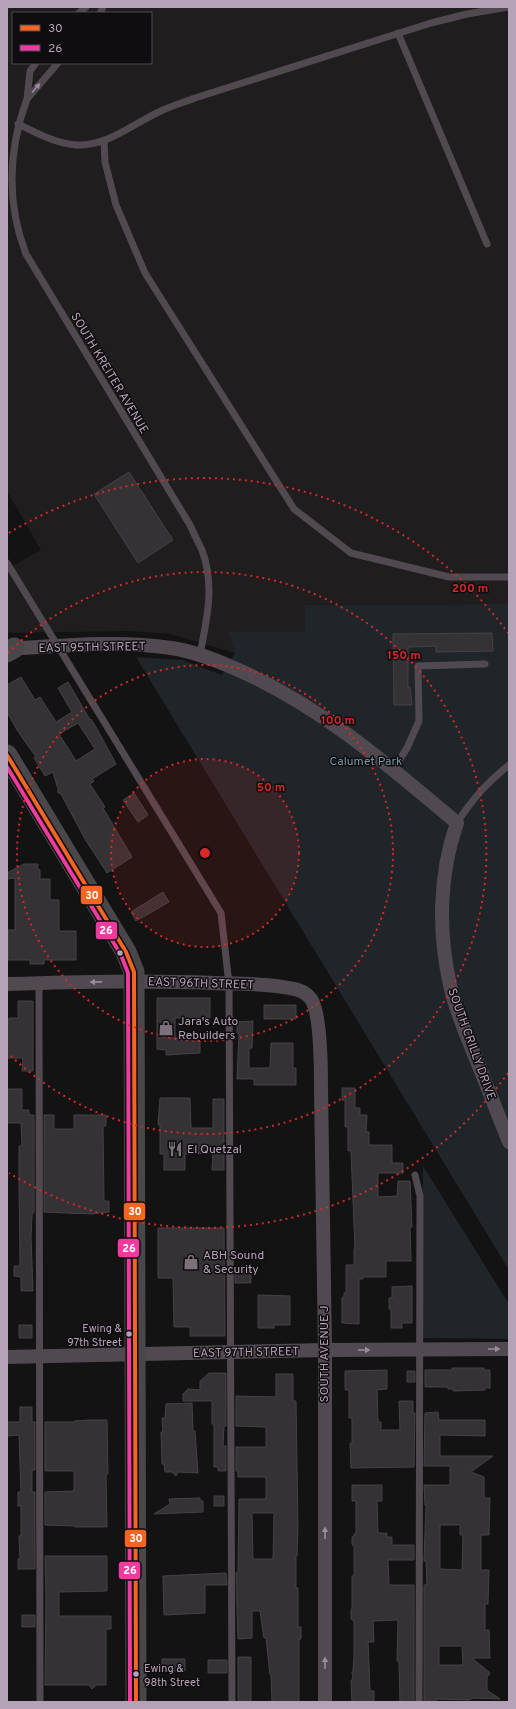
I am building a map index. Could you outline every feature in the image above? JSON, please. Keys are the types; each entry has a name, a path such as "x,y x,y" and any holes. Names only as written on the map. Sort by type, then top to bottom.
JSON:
{"main road":[{"path":"7,755 126,952 132,964 135,981 136,1702"}],"street":[{"name":"EAST 95TH STREET","path":"9,649 109,644 171,648 200,654"},
{"path":"200,654 259,679 319,714 370,750 457,823"},
{"name":"SOUTH CRILLY DRIVE","path":"457,823 450,843 444,883 444,956 450,986 461,1020 509,1142"},
{"name":"EAST 96TH STREET","path":"7,984 135,981 229,984 289,988 303,992 310,998 315,1007"},
{"name":"SOUTH AVENUE J","path":"315,1007 320,1047 325,1350 325,1702"},
{"name":"EAST 97TH STREET","path":"7,1357 325,1350 509,1349"}],"lane":[{"path":"18,124 47,138 75,145 104,141 164,110 189,100 430,23 467,14 508,7"},
{"path":"398,33 487,244"},
{"name":"SOUTH KREITER AVENUE","path":"35,64 30,71 27,99 18,124 11,175 12,204 20,239 26,254 190,525 202,551 208,573 210,590 208,613 200,654"},
{"name":"SOUTH KREITER AVENUE","path":"27,99 57,64"},
{"path":"104,141 105,162 116,205 145,273 294,509 351,553 449,577 509,577"},
{"path":"7,563 221,914 229,984 232,1352 232,1702"},
{"path":"393,770 407,748 418,721 418,666 485,664"},
{"path":"457,823 470,802 478,793 509,765"},
{"path":"39,983 40,1702"},
{"path":"415,1175 420,1196 419,1702"}],"shaded area":[{"path":"7,7 509,7 509,604 305,605 305,632 229,632 235,653 170,634 130,631 7,633 7,569 41,550 7,491"}],"green space":[{"name":"Calumet Park","path":"509,604 509,1270 136,657 182,660 222,675 235,653 228,632 305,632 305,605"},
{"path":"423,1166 509,1304 509,1339 423,1338"}],"building":[{"path":"129,472 173,540 138,563 94,494"},
{"path":"492,633 493,651 436,652 436,646 408,647 408,687 410,687 412,705 394,705 393,634"},
{"path":"21,677 35,700 40,697 56,722 72,712 58,688 68,682 90,720 91,719 97,729 116,764 92,779 94,781 90,784 105,807 103,808 132,857 107,873 85,839 61,794 58,793 53,772 45,776 34,758 36,757 17,730 7,712 7,685","holes":["78,723 95,749 76,761 59,734"]},
{"path":"134,793 148,815 138,822 123,800"},
{"path":"24,864 38,864 37,868 40,870 40,879 50,879 50,900 59,900 59,931 76,931 76,960 44,960 44,964 30,964 30,960 8,960 8,930 15,930 15,878 7,879 7,873"},
{"path":"163,892 169,902 136,921 131,912"},
{"name":"Jara's Auto Rebuilders","path":"157,998 210,998 210,1018 175,1018 175,1038 192,1038 200,1041 200,1053 166,1055 166,1050 157,1049"},
{"path":"18,1001 33,1001 33,1071 22,1071 23,1058 7,1058 7,1019 18,1018"},
{"path":"264,1005 296,1005 296,1019 264,1019"},
{"path":"253,1021 252,1048 249,1048 249,1068 270,1068 271,1043 293,1043 293,1068 296,1068 296,1085 254,1085 254,1079 237,1079 239,1033 237,1033 237,1022"},
{"path":"342,1088 355,1088 355,1108 360,1108 360,1115 367,1115 366,1132 369,1132 369,1145 392,1145 392,1163 403,1163 403,1173 378,1173 378,1197 397,1196 398,1181 410,1181 412,1227 410,1227 411,1261 386,1261 386,1277 363,1277 363,1279 359,1279 359,1324 342,1323 342,1297 344,1297 344,1293 346,1293 346,1265 354,1265 355,1249 351,1151 348,1151 348,1127 345,1127 345,1100 342,1100"},
{"path":"7,1089 22,1089 22,1110 29,1110 29,1115 34,1115 34,1212 32,1215 31,1237 33,1291 21,1291 21,1277 14,1276 14,1266 20,1266 19,1146 22,1146 21,1123 7,1123"},
{"path":"160,1098 190,1098 191,1128 213,1128 213,1099 224,1099 224,1170 212,1170 213,1153 185,1154 185,1170 164,1170 164,1154 160,1154 160,1125 158,1125"},
{"path":"44,1115 54,1115 54,1129 74,1129 74,1115 106,1115 106,1126 103,1126 104,1201 109,1201 109,1212 91,1214 44,1212"},
{"path":"158,1228 224,1228 225,1336 190,1336 190,1327 174,1327 173,1278 158,1278"},
{"path":"235,1270 251,1270 251,1283 235,1283"},
{"path":"412,1286 412,1323 402,1323 402,1328 391,1328 391,1309 389,1309 389,1298 392,1298 392,1287"},
{"path":"258,1295 290,1296 290,1325 274,1325 274,1328 258,1328"},
{"path":"19,1325 32,1325 32,1338 19,1338"},
{"path":"452,1368 484,1368 484,1370 490,1370 490,1388 485,1388 485,1390 453,1391 453,1389 448,1389 448,1387 425,1387 425,1370 452,1370"},
{"path":"387,1370 387,1389 377,1390 378,1422 381,1422 381,1430 400,1430 399,1401 413,1401 413,1413 415,1413 414,1467 351,1468 350,1443 352,1443 352,1418 349,1418 349,1390 345,1390 345,1371"},
{"path":"407,1371 415,1371 415,1382 407,1382"},
{"path":"209,1373 226,1373 226,1426 224,1426 223,1446 226,1446 226,1471 218,1471 218,1467 214,1467 214,1424 212,1424 212,1401 183,1401 183,1394 188,1389 200,1390 200,1381"},
{"path":"276,1374 293,1374 293,1401 296,1401 298,1527 296,1588 298,1588 298,1627 301,1627 301,1639 299,1639 299,1702 272,1702 271,1675 266,1638 264,1638 260,1611 252,1611 252,1638 238,1639 236,1573 238,1572 239,1499 266,1499 266,1477 238,1477 238,1471 236,1471 236,1447 266,1447 266,1427 236,1426 236,1396 276,1397","holes":["252,1513 274,1513 273,1559 253,1559"]},
{"path":"192,1403 193,1431 195,1431 198,1473 178,1472 176,1476 172,1472 165,1472 164,1464 162,1464 162,1418 165,1418 166,1404"},
{"path":"20,1407 32,1407 32,1422 35,1422 35,1470 32,1470 32,1492 35,1492 35,1569 18,1569 18,1559 20,1559 19,1536 21,1536 21,1506 18,1506 18,1492 21,1492 19,1435 7,1436 7,1422 20,1422"},
{"path":"438,1412 439,1420 485,1420 485,1436 440,1435 440,1456 493,1456 471,1472 484,1477 484,1498 490,1498 489,1535 481,1535 481,1570 489,1570 488,1604 485,1604 485,1630 489,1630 490,1658 472,1658 490,1673 487,1677 487,1690 500,1699 436,1699 436,1702 424,1702 424,1585 427,1585 426,1561 424,1561 426,1505 424,1485 450,1485 450,1466 424,1466 425,1413","holes":["440,1525 460,1525 460,1535 463,1535 462,1570 440,1569","439,1646 462,1646 463,1665 439,1665"]},
{"path":"107,1420 107,1527 45,1525 45,1492 74,1491 74,1471 45,1471 45,1422 74,1422"},
{"path":"352,1485 382,1485 382,1501 377,1501 378,1533 387,1533 387,1537 392,1537 392,1545 414,1545 414,1560 388,1560 389,1585 414,1585 414,1702 400,1702 399,1661 397,1661 398,1620 373,1621 374,1642 368,1642 370,1691 374,1691 374,1702 352,1702 351,1680 353,1680 354,1621 351,1619 351,1610 352,1576 354,1576 354,1547 352,1544 352,1537 356,1533 356,1501 352,1501"},
{"path":"214,1496 224,1496 224,1506 214,1506"},
{"path":"200,1498 200,1501 203,1501 203,1512 154,1514 170,1504 169,1499"},
{"path":"45,1556 107,1556 107,1591 59,1592 59,1616 111,1616 111,1629 106,1629 106,1685 96,1685 92,1689 89,1685 45,1685"},
{"path":"226,1573 227,1585 205,1585 205,1613 164,1615 163,1576"},
{"path":"22,1615 35,1615 35,1627 22,1627"},
{"path":"238,1657 251,1657 251,1702 238,1702"},
{"path":"162,1659 185,1659 185,1671 162,1671"},
{"path":"208,1660 227,1660 227,1673 208,1673"}],"transit line":[{"name":"30","path":"7,755 126,952 134,972 136,1702"},
{"name":"26","path":"7,767 121,955 128,973 130,1702"}],"place":[{"name":"Jara's Auto Rebuilders","path":"166,1028"},
{"name":"El Quetzal","path":"175,1149"},
{"name":"ABH Sound & Security","path":"191,1262"},
{"name":"Ewing & 97th Street","path":"129,1334"},
{"name":"Ewing & 98th Street","path":"136,1674"}]}
